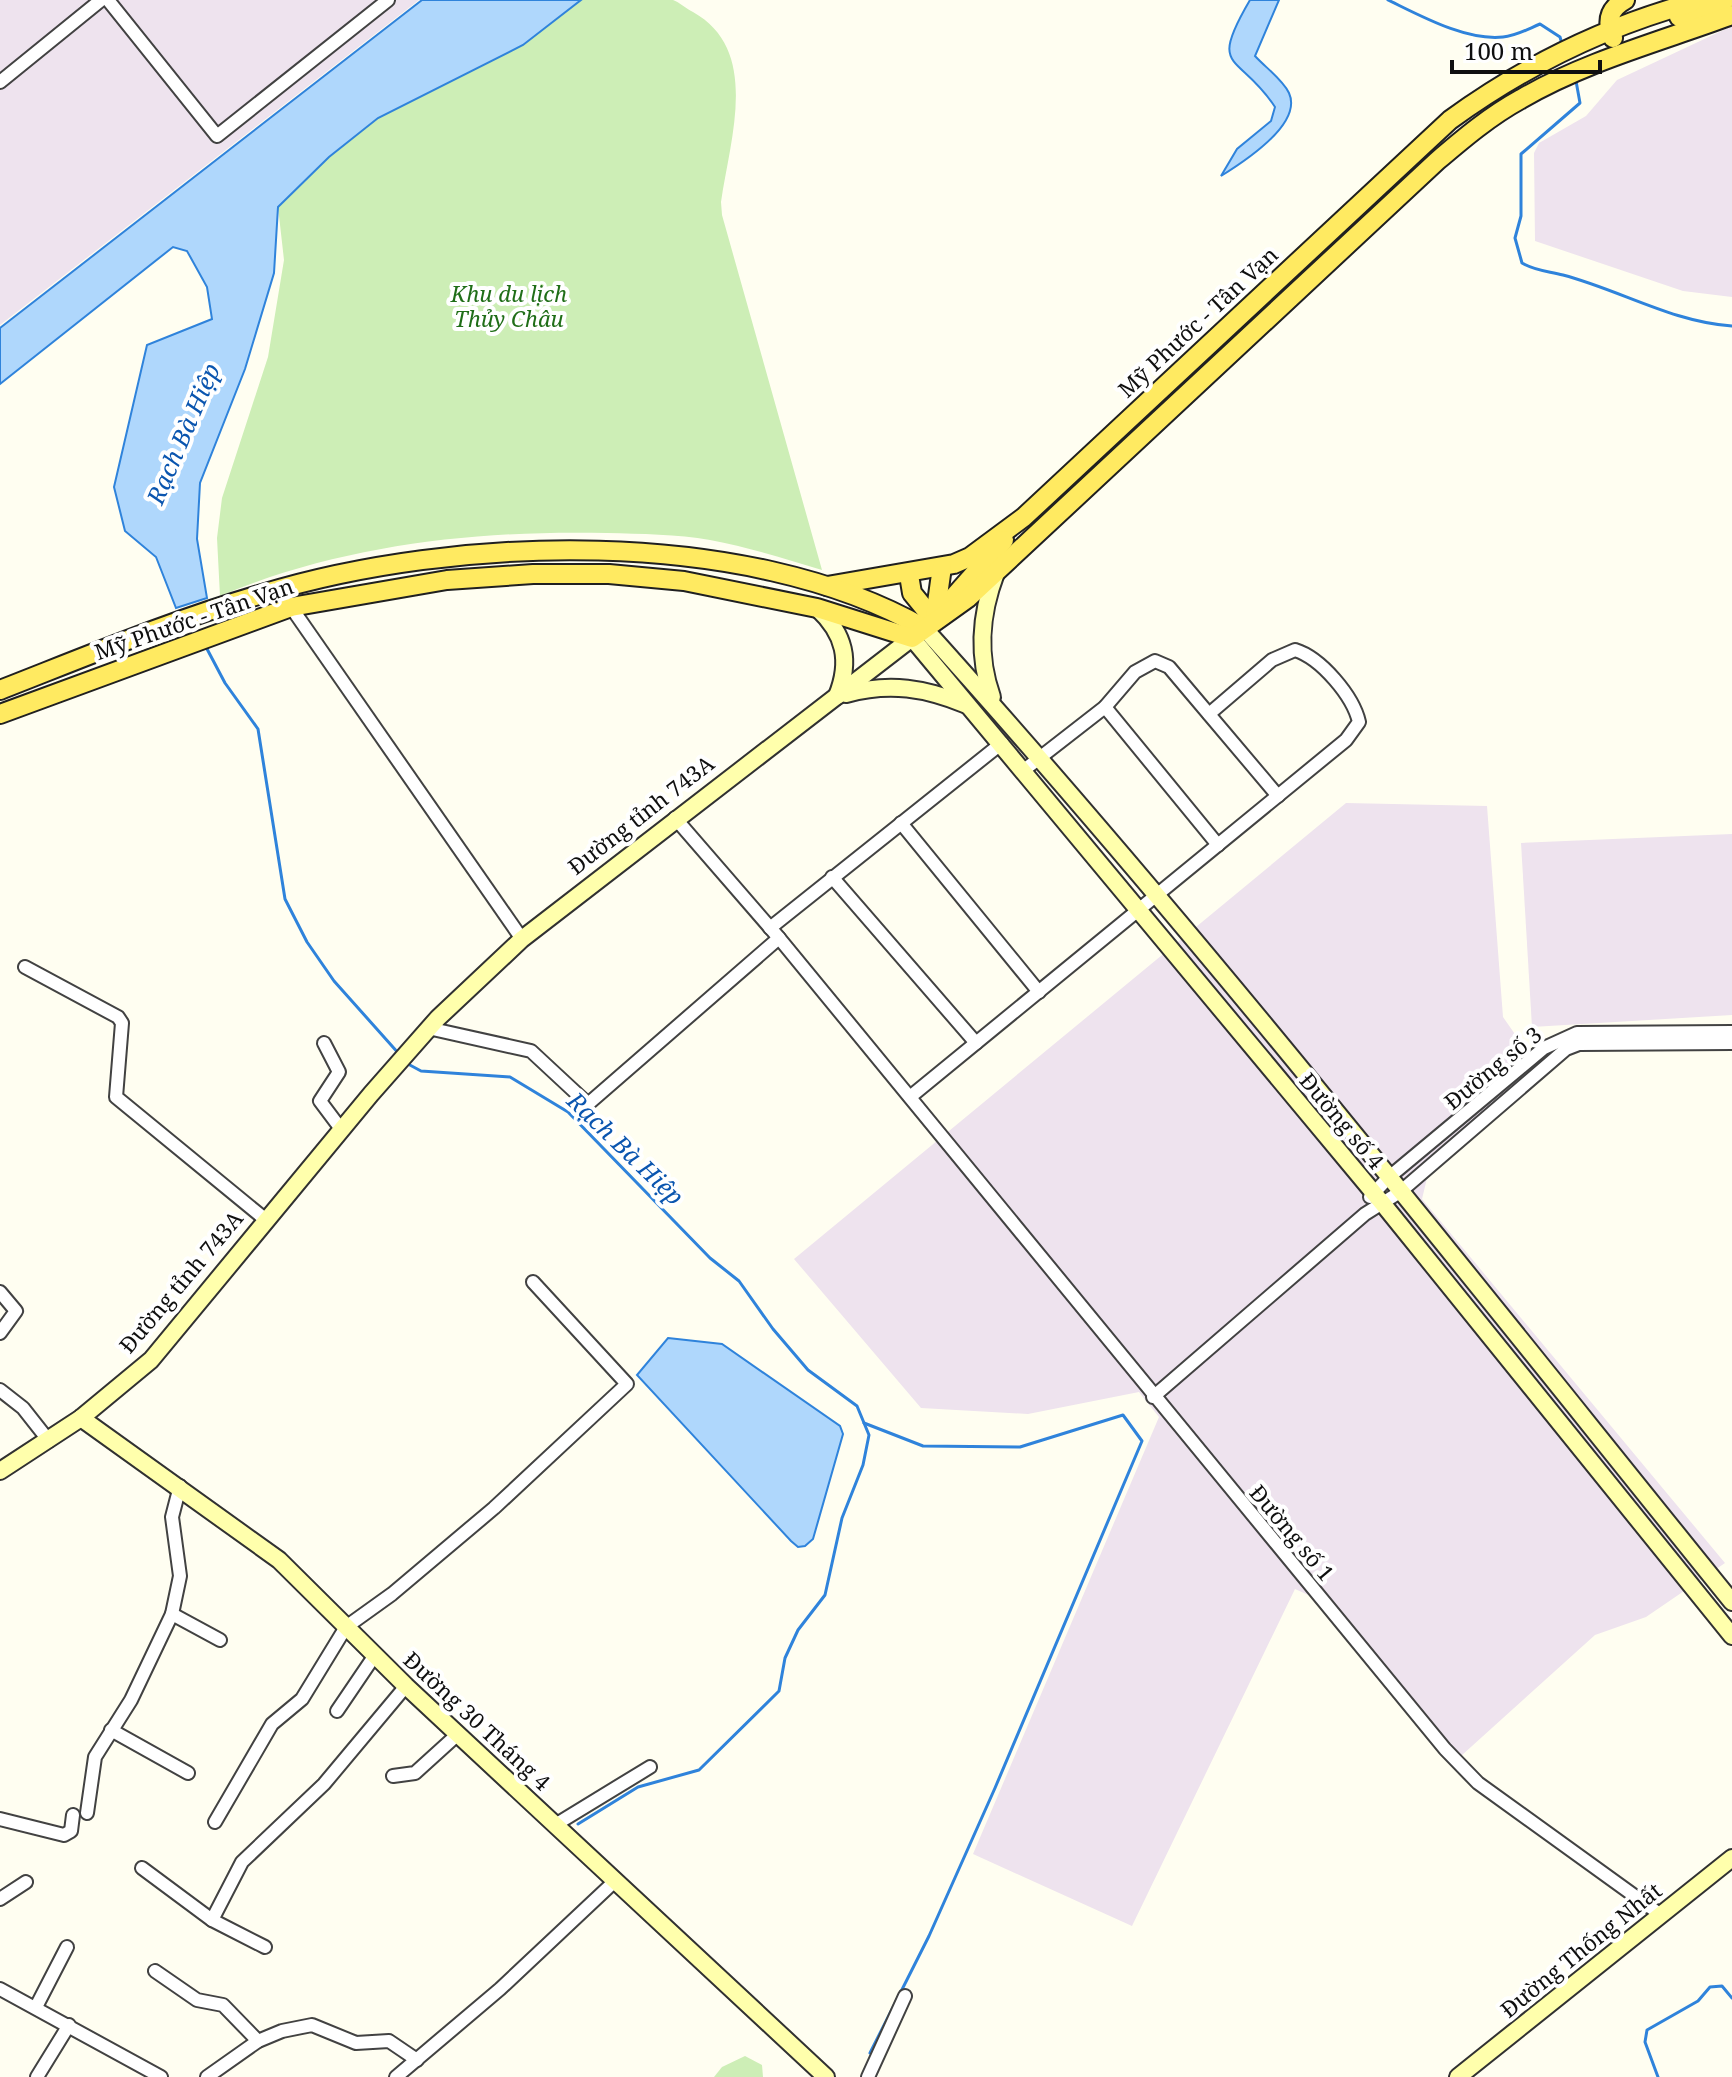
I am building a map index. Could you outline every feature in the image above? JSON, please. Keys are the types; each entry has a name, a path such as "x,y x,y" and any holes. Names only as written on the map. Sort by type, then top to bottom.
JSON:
{"main road":[{"path":"1615,41 1613,8 1625,0"},
{"path":"1666,0 1699,6"},
{"name":"Mỹ Phước - Tân Vạn","path":"996,573 1437,161 1501,110 1583,70 1615,41 1699,6 1725,0"},
{"name":"Mỹ Phước - Tân Vạn","path":"827,586 909,575 942,567 970,557 1024,517 1450,120 1512,78 1580,45 1615,41 1732,15"},
{"name":"Đường tỉnh 743A","path":"923,629 948,593 994,552 1024,517"},
{"path":"562,574 563,549"},
{"name":"Mỹ Phước - Tân Vạn","path":"0,690 148,633 278,590 413,563 563,549 708,559 827,586 872,600 923,629"},
{"path":"923,629 942,567"},
{"path":"923,629 968,598 996,573"},
{"name":"Mỹ Phước - Tân Vạn","path":"0,714 291,607 447,580 562,574 684,581 923,629"},
{"path":"909,575 923,629"}],"street":[{"path":"0,82 101,0"},
{"path":"108,0 217,136 388,0"},
{"path":"995,706 982,663 981,640 987,596 996,573"},
{"path":"291,607 522,939"},
{"path":"817,608 834,626 843,642 845,673 837,696 892,686 937,693 970,706"},
{"name":"Đường tỉnh 743A","path":"0,1471 81,1418 151,1360 428,1028 522,939 923,629"},
{"name":"Đường số 4","path":"923,629 970,706 1378,1198 1732,1636"},
{"name":"Đường số 4","path":"923,629 995,706 1155,896 1732,1602"},
{"path":"910,1097 1346,740 1359,722 1356,708 1314,659 1295,650 1272,660 1209,714"},
{"path":"1024,770 1105,707 1135,672 1155,661 1169,667 1278,796"},
{"path":"1105,707 1218,845"},
{"path":"428,1028 531,1051 588,1104 832,877 1002,743"},
{"name":"Đường số 1","path":"675,818 910,1097 1153,1397 1445,1749 1478,1783 1661,1915"},
{"path":"901,823 1039,992"},
{"path":"832,877 976,1043"},
{"path":"25,967 118,1017 122,1023 116,1097 266,1220"},
{"name":"Đường số 3","path":"1378,1198 1400,1192 1577,1033 1732,1032"},
{"path":"311,1113 339,1072 324,1043"},
{"name":"Đường số 3","path":"1378,1198 1388,1178 1544,1048 1563,1044 1732,1043"},
{"path":"320,1101 341,1129"},
{"path":"1153,1397 1365,1214 1378,1198"},
{"path":"215,1822 272,1724 302,1699 346,1627 392,1594 494,1508 627,1384 533,1282"},
{"path":"0,1292 16,1311 0,1333"},
{"path":"0,1390 23,1408 49,1441"},
{"name":"Đường 30 Tháng 4","path":"81,1418 180,1486 279,1560 406,1686 826,2077"},
{"path":"87,1813 95,1757 131,1700 172,1614 180,1576 172,1517 180,1486"},
{"path":"172,1614 220,1640"},
{"path":"337,1711 375,1655"},
{"path":"212,1920 242,1862 324,1784 406,1686"},
{"path":"111,1730 188,1773"},
{"path":"393,1776 415,1773 458,1734"},
{"path":"555,1825 650,1767"},
{"path":"0,1819 64,1835 71,1831 73,1815"},
{"name":"Đường Thống Nhất","path":"1458,2077 1732,1858"},
{"path":"142,1868 212,1920 265,1947"},
{"path":"396,2077 500,1989 615,1881"},
{"path":"0,1899 26,1882"},
{"path":"36,2007 67,1947"},
{"path":"155,1971 197,2000 223,2005 258,2041"},
{"path":"0,1989 161,2077"},
{"path":"868,2077 905,1996"},
{"path":"37,2077 69,2025"},
{"path":"207,2077 258,2041 282,2031 312,2025 356,2043 389,2041 417,2060"}],"shaded area":[{"path":"0,0 419,0 0,325"},
{"path":"1732,26 1732,297 1683,291 1535,241 1534,153 1539,143 1586,116 1617,80"},
{"path":"1346,803 1487,806 1503,1017 1542,1073 1428,1174 1422,1199 1725,1563 1646,1617 1595,1635 1451,1765 1315,1598 1295,1589 1132,1926 973,1854 1159,1417 1139,1392 1028,1414 921,1408 794,1259"},
{"path":"1732,834 1732,1015 1532,1027 1521,843"}],"green space":[{"name":"Khu du lịch Thủy Châu","path":"581,0 673,0 714,28 727,49 734,72 736,98 721,202 722,215 822,570 738,546 685,537 607,533 509,534 410,544 361,553 313,564 220,596 217,538 222,498 268,357 284,260 278,207 329,157 378,118 523,45"},
{"path":"745,2056 762,2065 763,2077 714,2077 722,2067"}],"water":[{"path":"422,0 581,0 523,45 378,118 329,157 278,207 274,273 245,369 200,483 197,539 207,598 176,608 156,557 125,531 114,487 147,345 212,319 207,287 187,251 173,247 0,384 0,328"},
{"path":"1250,0 1279,0 1255,56 1286,88 1291,105 1287,117 1268,141 1221,176 1237,149 1271,121 1275,107 1233,60 1230,51 1237,23"},
{"path":"668,1338 722,1344 840,1426 843,1434 813,1539 805,1546 798,1547 791,1541 637,1375"}],"waterway":[{"path":"1388,0 1444,26 1474,35 1508,36 1540,24 1560,37 1562,44"},
{"path":"1576,81 1580,103 1521,154 1521,216 1515,238 1522,263 1584,281 1667,312 1732,326"},
{"name":"Rạch Bà Hiệp","path":"206,647 225,683 258,729 285,899 307,942 334,981 400,1055"},
{"name":"Rạch Bà Hiệp","path":"408,1064 421,1071 510,1077 568,1112 710,1258 739,1281 773,1329 808,1370 857,1406 869,1435 863,1465 842,1518 825,1595 798,1630 785,1658 779,1691 699,1770 638,1787 578,1824"},
{"path":"864,1423 923,1446 1020,1447 1123,1415 1142,1441 995,1788 929,1936 870,2053"},
{"path":"1658,2077 1645,2042 1647,2030 1698,2001 1710,1987 1722,1986 1732,1998"}]}
